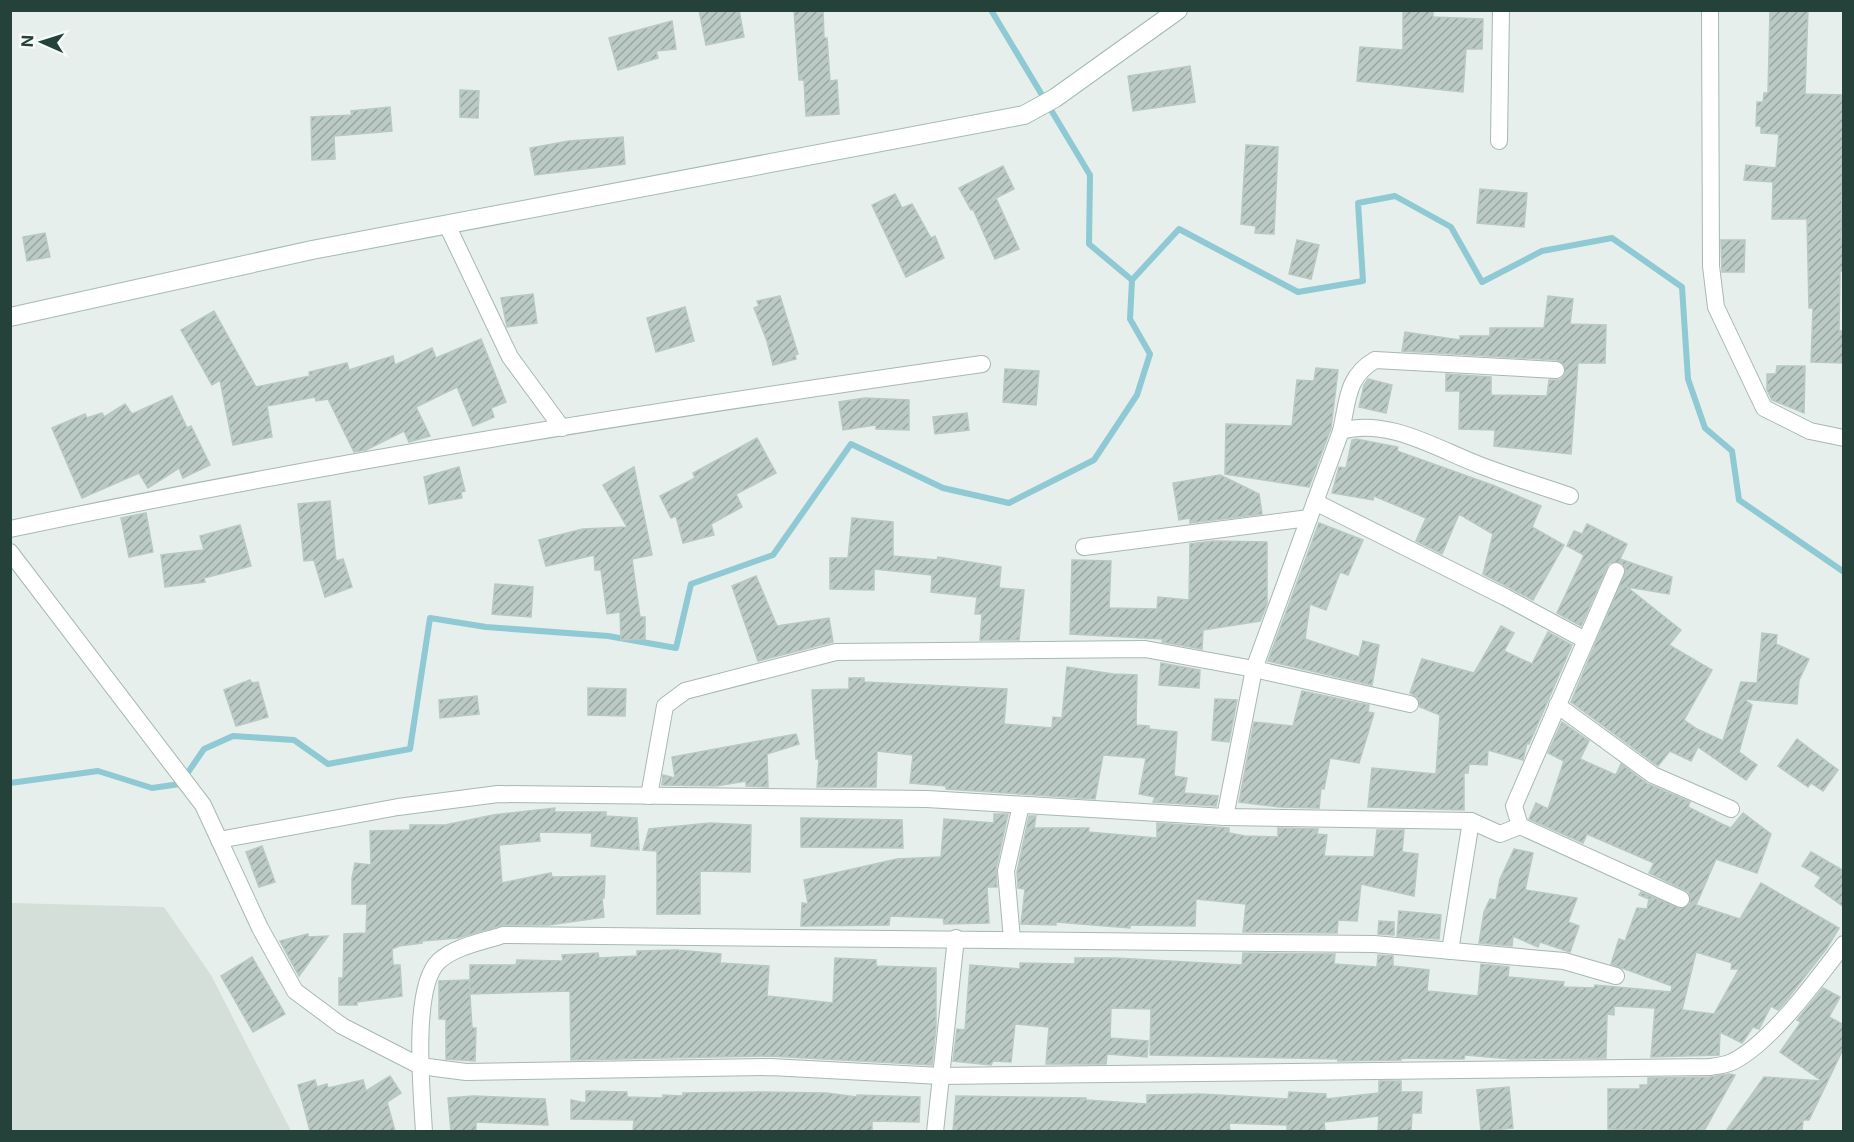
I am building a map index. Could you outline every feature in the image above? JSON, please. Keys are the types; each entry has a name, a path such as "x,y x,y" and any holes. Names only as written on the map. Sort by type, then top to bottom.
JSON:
{"street":[{"path":"10,317 312,250 1024,115 1054,98 1178,10"},
{"path":"1499,141 1501,10"},
{"path":"1710,10 1711,266 1716,307 1764,408 1810,431 1844,438"},
{"path":"447,225 510,357 562,428"},
{"path":"1225,817 1254,669 1341,431 1353,379 1364,367 1375,360 1556,370"},
{"path":"10,529 206,487 562,428 982,364"},
{"path":"1341,431 1358,426 1397,432 1482,466 1570,496"},
{"path":"1084,547 1312,510 1505,597 1585,640"},
{"path":"10,552 203,806 260,928 295,991 342,1026 420,1066 466,1072 770,1067 941,1076 1710,1067 1732,1062 1758,1044 1806,992 1844,944"},
{"path":"1520,826 1514,806 1616,571"},
{"path":"649,796 665,706 685,691 836,652 1144,649 1254,669 1410,704"},
{"path":"1557,705 1653,775 1731,809"},
{"path":"219,840 398,807 498,794 927,799 1225,817 1471,821 1500,834 1520,826 1681,899"},
{"path":"1012,939 1006,871 1021,805"},
{"path":"1450,951 1471,821"},
{"path":"424,1131 420,1066 423,994 437,962 453,951 503,935 1374,944 1564,961 1616,976"},
{"path":"935,1131 956,938"}],"shaded area":[{"path":"11,903 164,907 211,975 291,1131 11,1131"}],"building":[{"path":"699,10 739,10 744,37 706,45"},
{"path":"794,10 823,10 830,81 837,80 839,114 806,116 804,80 799,80"},
{"path":"1403,10 1433,10 1433,17 1483,19 1482,49 1466,49 1463,92 1357,81 1360,47 1403,50"},
{"path":"1770,10 1808,10 1805,94 1844,95 1841,239 1844,239 1844,271 1840,271 1839,331 1844,331 1844,363 1811,362 1813,308 1809,308 1807,219 1772,219 1773,182 1744,180 1746,165 1776,168 1779,134 1761,133 1761,126 1756,126 1757,102 1763,102 1764,93 1768,93"},
{"path":"672,21 676,49 656,51 658,58 618,70 609,38"},
{"path":"1190,66 1195,102 1133,111 1128,76"},
{"path":"460,90 479,91 478,118 460,117"},
{"path":"390,107 392,131 334,136 335,159 312,160 311,117 352,115 351,111"},
{"path":"623,137 625,164 535,175 530,148 569,141"},
{"path":"1246,145 1278,147 1274,234 1255,233 1256,226 1241,224"},
{"path":"1003,166 1014,189 996,198 1019,249 995,259 973,209 971,210 959,188"},
{"path":"1480,189 1527,193 1524,227 1477,223"},
{"path":"895,194 902,208 912,204 931,238 935,236 944,258 906,277 872,205"},
{"path":"45,233 50,257 27,261 23,237"},
{"path":"1297,240 1319,245 1311,279 1289,274"},
{"path":"1721,240 1745,240 1744,272 1722,272"},
{"path":"533,294 537,323 507,327 501,298"},
{"path":"780,296 798,354 795,355 796,359 773,365 767,341 754,308 759,306 757,301"},
{"path":"1548,296 1573,299 1570,324 1606,325 1605,363 1578,363 1571,454 1494,446 1495,430 1459,429 1460,391 1446,391 1446,374 1491,377 1491,395 1547,396 1549,380 1560,380 1564,376 1565,365 1557,360 1402,351 1405,332 1460,340 1460,336 1490,336 1490,328 1544,328"},
{"path":"685,307 694,341 656,352 647,318"},
{"path":"214,311 256,387 310,376 309,372 347,363 349,370 393,356 395,365 432,348 436,358 481,339 506,402 491,408 494,417 473,426 457,387 416,407 430,436 409,442 404,431 366,450 354,452 328,399 316,401 315,397 267,406 272,437 233,445 220,380 212,385 181,330"},
{"path":"1777,366 1805,366 1804,413 1772,400 1767,390 1767,374 1776,374"},
{"path":"1316,368 1338,370 1331,428 1309,487 1225,474 1226,424 1292,426 1297,380 1314,381"},
{"path":"1005,369 1039,371 1036,405 1003,402"},
{"path":"1368,379 1392,385 1386,413 1359,407 1364,385"},
{"path":"172,396 187,428 191,426 210,465 183,478 179,468 148,488 139,473 82,498 52,428 85,414 87,418 102,413 104,417 125,404 132,414"},
{"path":"865,398 909,400 909,430 876,429 876,425 843,430 839,402"},
{"path":"967,413 969,430 935,434 933,417"},
{"path":"757,438 776,473 736,494 742,507 711,524 714,535 683,543 676,516 671,518 660,496 695,478 693,473"},
{"path":"1352,440 1398,447 1397,451 1495,486 1541,506 1532,527 1564,545 1533,600 1483,574 1493,534 1459,514 1442,554 1416,541 1426,518 1374,496 1373,500 1332,493 1339,467 1346,468"},
{"path":"459,467 465,491 461,492 462,498 429,504 424,477"},
{"path":"634,467 652,555 632,559 640,617 645,617 645,639 621,640 620,612 607,614 601,570 595,570 594,555 546,566 539,540 583,529 627,527 603,485"},
{"path":"1220,475 1259,494 1262,514 1190,523 1190,518 1179,520 1173,483"},
{"path":"330,501 336,561 343,559 352,587 325,597 314,560 304,561 298,504"},
{"path":"146,513 153,552 129,557 121,518"},
{"path":"852,518 893,522 893,556 937,560 938,557 1001,567 999,588 1024,590 1019,640 980,640 982,614 975,614 977,597 931,592 932,575 874,569 874,590 830,589 830,558 848,558"},
{"path":"1319,523 1363,540 1348,575 1340,572 1326,610 1310,604 1305,639 1359,657 1363,641 1379,645 1372,685 1268,661"},
{"path":"1587,524 1627,544 1620,559 1672,577 1669,594 1627,587 1681,630 1669,645 1712,670 1684,720 1697,729 1723,741 1741,682 1757,683 1762,633 1777,635 1776,644 1809,659 1799,680 1797,704 1744,699 1752,705 1739,752 1757,765 1746,780 1698,747 1691,761 1670,751 1658,766 1571,702 1626,570 1621,562 1609,563 1581,626 1557,613 1584,555 1567,546 1574,531 1582,534"},
{"path":"240,525 251,566 204,578 205,582 165,587 161,555 204,550 200,536"},
{"path":"1213,541 1267,542 1267,604 1260,621 1203,630 1202,649 1162,642 1163,639 1070,634 1072,560 1111,561 1109,608 1157,609 1158,597 1189,600 1190,544"},
{"path":"756,576 777,626 829,618 833,642 758,661 732,586"},
{"path":"495,584 533,587 531,617 492,614"},
{"path":"1501,626 1514,633 1504,651 1532,664 1548,632 1572,645 1529,744 1527,743 1523,760 1488,750 1487,765 1469,764 1468,773 1464,773 1464,810 1368,807 1372,768 1436,774 1440,715 1420,707 1417,697 1410,693 1422,659 1474,673"},
{"path":"1161,663 1200,670 1199,688 1159,685"},
{"path":"1067,667 1137,675 1136,725 1177,732 1174,776 1187,778 1184,793 1218,796 1216,806 1153,802 1155,797 1139,794 1146,758 1103,755 1095,799 946,789 946,786 910,783 913,755 877,751 876,787 817,787 819,759 816,759 812,690 849,689 849,678 864,678 864,682 1007,689 1004,724 1052,728 1053,717 1062,718"},
{"path":"250,680 252,683 258,682 268,717 236,726 224,690"},
{"path":"588,688 626,689 625,716 588,715"},
{"path":"1302,691 1369,705 1368,712 1374,713 1359,763 1330,758 1324,789 1321,788 1319,808 1280,807 1239,802 1254,722 1293,726"},
{"path":"477,696 479,714 440,718 439,700"},
{"path":"1215,699 1237,700 1229,742 1212,740"},
{"path":"1562,722 1589,741 1580,759 1616,775 1621,764 1648,784 1690,802 1688,807 1722,824 1731,828 1743,813 1771,834 1757,873 1716,859 1696,905 1740,919 1761,883 1839,928 1827,948 1785,1002 1778,1010 1771,1006 1759,1029 1753,1027 1742,1043 1720,1032 1719,1055 1651,1057 1655,1008 1614,1006 1614,1015 1607,1014 1606,1058 1512,1059 1465,1055 1464,1059 1401,1058 1401,1060 1338,1061 1338,1059 1150,1055 1151,1009 1111,1008 1110,1038 1148,1041 1147,1057 1107,1054 1106,1064 1046,1064 1049,1027 1015,1024 1011,1062 993,1061 991,1065 953,1061 957,1029 965,1030 970,965 1020,969 1020,963 1075,964 1075,958 1115,958 1242,965 1243,953 1335,954 1334,964 1377,967 1378,955 1393,956 1393,966 1429,970 1427,991 1478,996 1481,964 1509,967 1508,977 1564,982 1563,987 1594,988 1595,985 1671,992 1672,986 1611,964 1619,939 1625,941 1637,908 1647,909 1649,899 1639,895 1641,892 1681,909 1690,904 1689,892 1649,873 1654,863 1587,834 1583,843 1529,819 1536,803 1548,809 1564,761 1548,753","holes":["1696,952 1732,963 1731,969 1739,969 1714,1014 1682,1010"]},
{"path":"796,734 799,744 767,754 768,787 746,786 746,781 716,786 662,785 663,775 675,778 672,757"},
{"path":"1797,739 1838,770 1823,791 1811,783 1808,787 1778,766"},
{"path":"555,808 554,812 606,812 606,816 637,818 639,850 591,846 592,833 539,832 540,841 499,845 502,883 551,873 552,877 605,876 604,898 602,898 604,917 549,925 503,925 458,938 422,941 422,943 399,946 392,949 393,965 400,965 402,996 357,1002 357,1005 339,1005 339,978 343,978 344,934 366,933 367,904 352,904 352,878 355,863 371,865 370,831 410,830 410,825 445,825 493,815"},
{"path":"994,814 1008,814 996,869 997,887 987,887 989,923 944,924 943,918 890,916 889,925 801,926 802,903 808,904 804,880 897,859 941,857 944,819 994,823"},
{"path":"1029,816 1036,816 1034,828 1089,828 1088,832 1157,838 1157,823 1229,828 1229,833 1245,836 1278,837 1278,828 1318,829 1317,834 1327,835 1324,856 1374,857 1377,830 1404,830 1402,852 1418,854 1414,896 1361,884 1357,921 1338,920 1337,933 1243,932 1246,904 1196,899 1195,926 1130,925 1130,928 1056,922 1056,925 1021,924 1025,889 1018,888 1017,872"},
{"path":"801,818 902,820 903,848 801,847"},
{"path":"710,823 751,825 750,872 700,871 700,914 657,914 657,851 643,850 649,829"},
{"path":"262,846 275,882 259,887 246,852"},
{"path":"1514,849 1533,853 1525,890 1577,898 1568,922 1579,926 1570,952 1540,942 1538,947 1513,936 1512,946 1479,943 1484,912 1490,899 1496,900 1500,879"},
{"path":"1811,852 1844,871 1844,907 1815,886 1821,877 1802,866"},
{"path":"1399,911 1441,915 1439,939 1397,936"},
{"path":"1379,921 1394,922 1394,935 1378,934"},
{"path":"308,934 308,937 328,936 299,976 280,941"},
{"path":"677,950 721,954 720,963 769,966 767,996 833,1003 835,958 876,960 876,966 936,968 936,1027 932,1065 770,1056 571,1060 570,991 470,994 470,965 516,965 517,960 563,961 562,955 598,953 599,958 637,956 637,951"},
{"path":"252,957 285,1014 253,1032 221,976"},
{"path":"469,980 472,1028 476,1028 475,1061 446,1059 446,1019 439,1019 439,981"},
{"path":"1823,988 1840,997 1829,1017 1844,1025 1844,1047 1809,1120 1803,1120 1802,1131 1726,1131 1764,1077 1822,1081 1780,1052 1801,1022 1797,1020"},
{"path":"1735,1075 1704,1131 1608,1129 1608,1089 1640,1089 1640,1085 1648,1085 1648,1078 1710,1077"},
{"path":"390,1076 401,1093 387,1102 395,1131 310,1131 298,1085 315,1080 317,1087 327,1084 328,1088 363,1080 366,1091"},
{"path":"1379,1081 1401,1081 1401,1092 1422,1092 1421,1113 1412,1113 1411,1131 1378,1131 1379,1116 1324,1122 1325,1131 1287,1131 1287,1125 1229,1123 1230,1131 953,1131 956,1096 1086,1098 1086,1100 1147,1104 1147,1095 1200,1094 1288,1099 1289,1092 1326,1094 1326,1099 1379,1093"},
{"path":"1509,1087 1513,1128 1481,1131 1477,1090"},
{"path":"586,1091 627,1092 627,1097 663,1098 663,1095 683,1096 683,1093 759,1092 826,1093 857,1097 857,1095 920,1097 919,1122 872,1121 872,1131 633,1131 634,1120 571,1119 571,1100 586,1103"},
{"path":"474,1096 545,1099 548,1125 476,1122 476,1131 451,1131 448,1098"}],"waterway":[{"path":"991,10 1090,175 1089,244 1132,280"},
{"path":"10,783 98,771 152,788 180,784 204,749 233,736 294,740 328,764 410,749 430,618 486,627 608,636 676,648 691,584 773,555 851,444 943,488 1009,503 1094,460 1137,395 1150,354 1130,319 1132,280 1179,229 1298,292 1363,281 1358,203 1395,196 1451,227 1482,282 1542,251 1612,238 1682,287 1688,379 1705,428 1732,451 1739,500 1844,572"}]}
